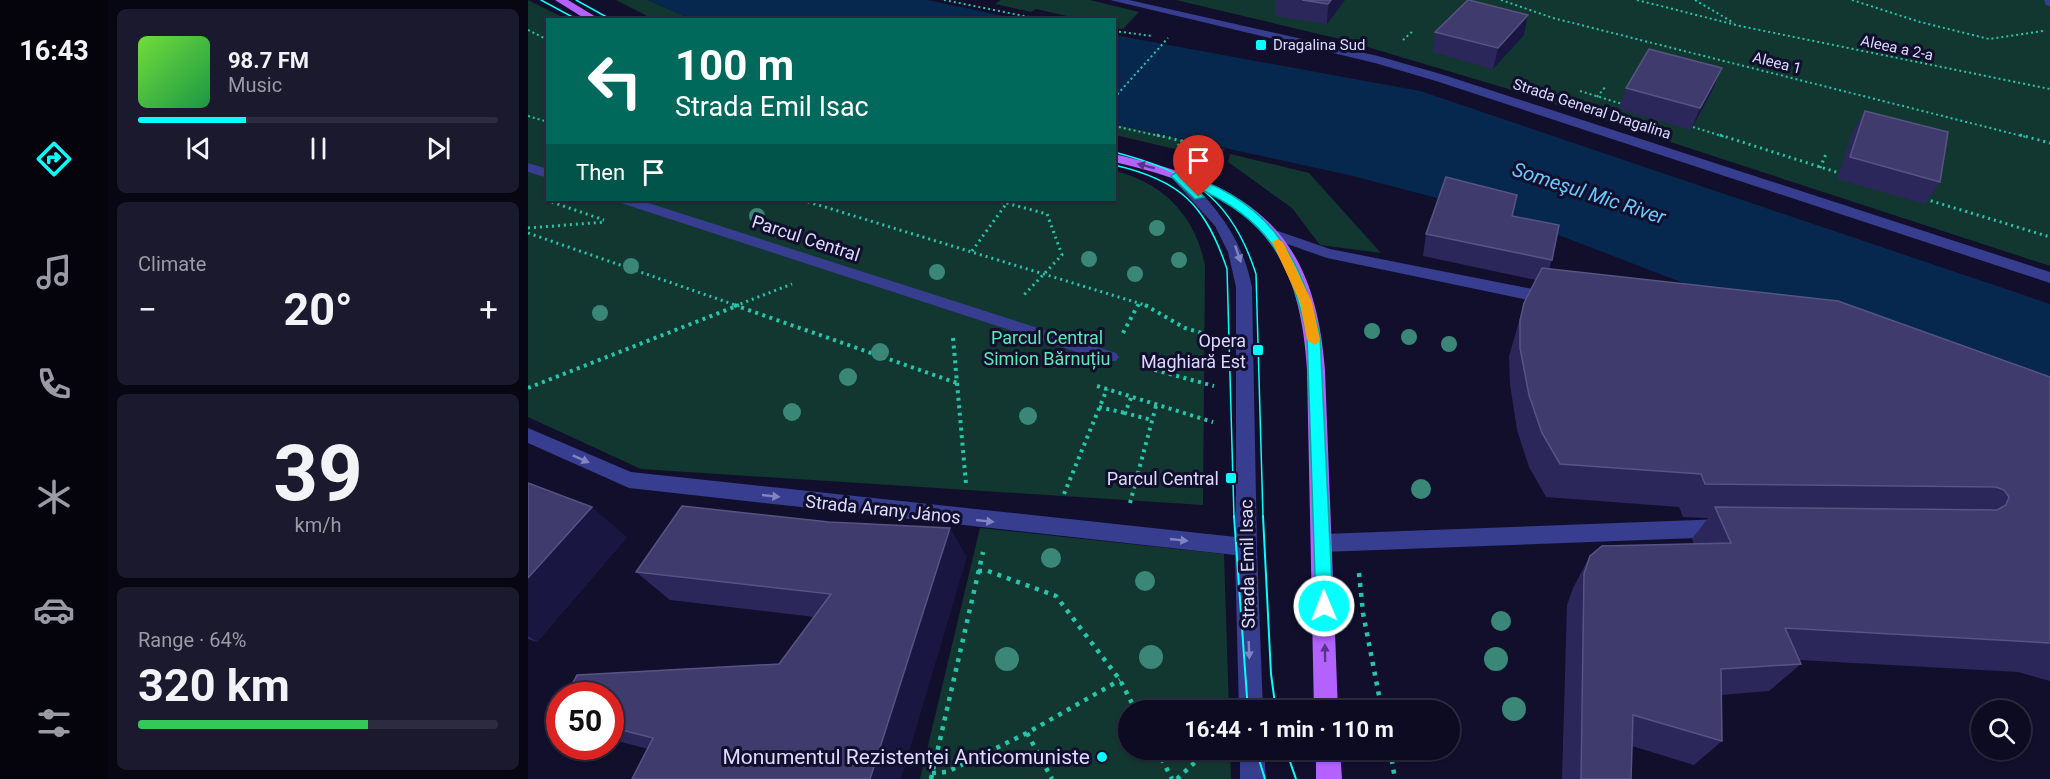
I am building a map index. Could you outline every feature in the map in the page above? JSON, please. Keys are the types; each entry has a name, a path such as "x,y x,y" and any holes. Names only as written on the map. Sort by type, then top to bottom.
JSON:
{"main road":[{"path":"560,0 592,18"},
{"path":"1116,159 1177,176 1230,198 1257,218 1272,234 1297,280 1314,336 1323,543 1326,700"},
{"path":"1328,760 1329,779"}],"street":[{"name":"Strada General Dragalina","path":"1115,0 1378,60 1440,78 2050,278"},
{"path":"528,167 546,173"},
{"name":"Strada Emil Isac","path":"1177,176 1213,212 1234,245 1240,261 1244,287 1246,550 1251,700"},
{"name":"Parcul Central","path":"629,201 1110,357"},
{"path":"1272,234 1327,253 1564,300"},
{"name":"Strada Arany János","path":"528,435 629,480 969,519 1237,546 1246,550"},
{"path":"1323,543 1578,532 1745,529"},
{"path":"1252,760 1253,779"}],"path":[{"path":"944,0 1034,18"},
{"name":"Aleea 1","path":"1501,0 1553,18 2050,143"},
{"name":"Aleea a 2-a","path":"1637,0 1740,26 2050,89"},
{"path":"1695,0 1740,26"},
{"path":"1852,0 1920,22 1989,39 2050,30"},
{"path":"528,30 546,39"},
{"path":"1116,96 1166,40"},
{"path":"528,116 546,121"},
{"path":"1116,126 1182,141 1175,149"},
{"path":"1693,127 1839,173"},
{"path":"1925,200 2050,237"},
{"path":"805,201 1140,302 1185,328 1218,338"},
{"path":"972,251 1008,201 1047,214 1062,255 1038,282"},
{"path":"528,228 608,221"},
{"path":"528,233 957,383"},
{"path":"528,388 793,284"},
{"path":"953,338 969,519"},
{"path":"1110,357 1219,387"},
{"path":"1050,526 1107,389"},
{"path":"1125,413 1131,398"},
{"path":"1122,533 1156,406"},
{"path":"1099,407 1152,420"},
{"path":"932,776 978,571 988,571 1056,596 1120,680 1130,700"},
{"path":"932,776 1027,733 1120,680"},
{"path":"1027,733 1052,779"},
{"path":"1162,760 1172,779"},
{"path":"1177,779 1197,760"},
{"path":"1392,760 1395,779"}],"green space":[{"name":"Parcul Central Simion Bărnuțiu","path":"528,0 564,18 546,18 546,201 1116,201 1116,171 1133,177 1163,193 1185,218 1201,248 1205,266 1203,505 641,469 528,417"},
{"path":"616,0 648,0 689,18 651,18"},
{"path":"1001,0 1090,0 1139,12 1123,29 1116,28 1116,18 1076,18 1036,9 1031,12 995,4"},
{"path":"1176,0 2050,0 2050,266 1505,88 1344,40"},
{"path":"1116,124 1225,149 1212,167 1175,149 1116,135"},
{"path":"1230,154 1309,173 1381,253 1320,245 1292,208 1228,162"},
{"path":"980,528 1224,554 1229,700 1118,700 1118,760 1230,760 1231,779 920,779"}],"water":[{"path":"648,0 927,0 1013,18 689,18"},
{"name":"Someşul Mic River","path":"1116,35 1420,91 2050,304 2050,424 1517,219 1353,176 1116,124"}],"building":[{"path":"1302,0 1331,0 1328,4"},
{"path":"1468,0 1528,15 1498,48 1435,32"},
{"path":"1649,49 1722,68 1700,108 1626,88"},
{"path":"1865,111 1948,132 1940,182 1850,157"},
{"path":"1446,177 1517,195 1512,216 1559,225 1552,260 1426,234"},
{"path":"1542,268 1838,301 2050,377 2050,643 1785,628 1801,664 1721,669 1722,741 1633,715 1631,779 1581,779 1584,574 1590,556 1602,546 1731,543 1715,507 1997,510 2006,505 2009,497 2004,490 1996,487 1705,484 1701,474 1560,464 1542,433 1529,395 1520,348 1520,321 1524,303"},
{"path":"528,483 592,507 528,578"},
{"path":"682,506 829,522 950,528 870,779 632,779 653,738 624,731 624,682 573,682 577,675 779,664 831,594 636,572"}],"tram line":[{"path":"541,0 574,18"},
{"path":"576,0 608,18"},
{"path":"1116,153 1165,169 1204,191 1220,206 1246,247 1256,274 1263,517"},
{"path":"1116,166 1156,178 1187,198 1209,227 1227,269 1234,517"},
{"path":"1234,516 1247,700"},
{"path":"1263,516 1271,674 1275,700"},
{"path":"1259,760 1265,779"},
{"path":"1289,760 1296,779"}],"slow traffic":[{"path":"1277,242 1285,254 1306,302 1314,340"}],"place":[{"name":"Dragalina Sud","path":"1261,45"},
{"name":"Opera Maghiară Est","path":"1258,350"},
{"name":"Parcul Central","path":"1231,478"},
{"name":"Monumentul Rezistenței Anticomuniste","path":"1102,757"}],"route":[{"path":"1199,197 1177,176 1230,198 1257,218 1272,234 1285,254 1306,302 1314,336 1324,606"}]}
